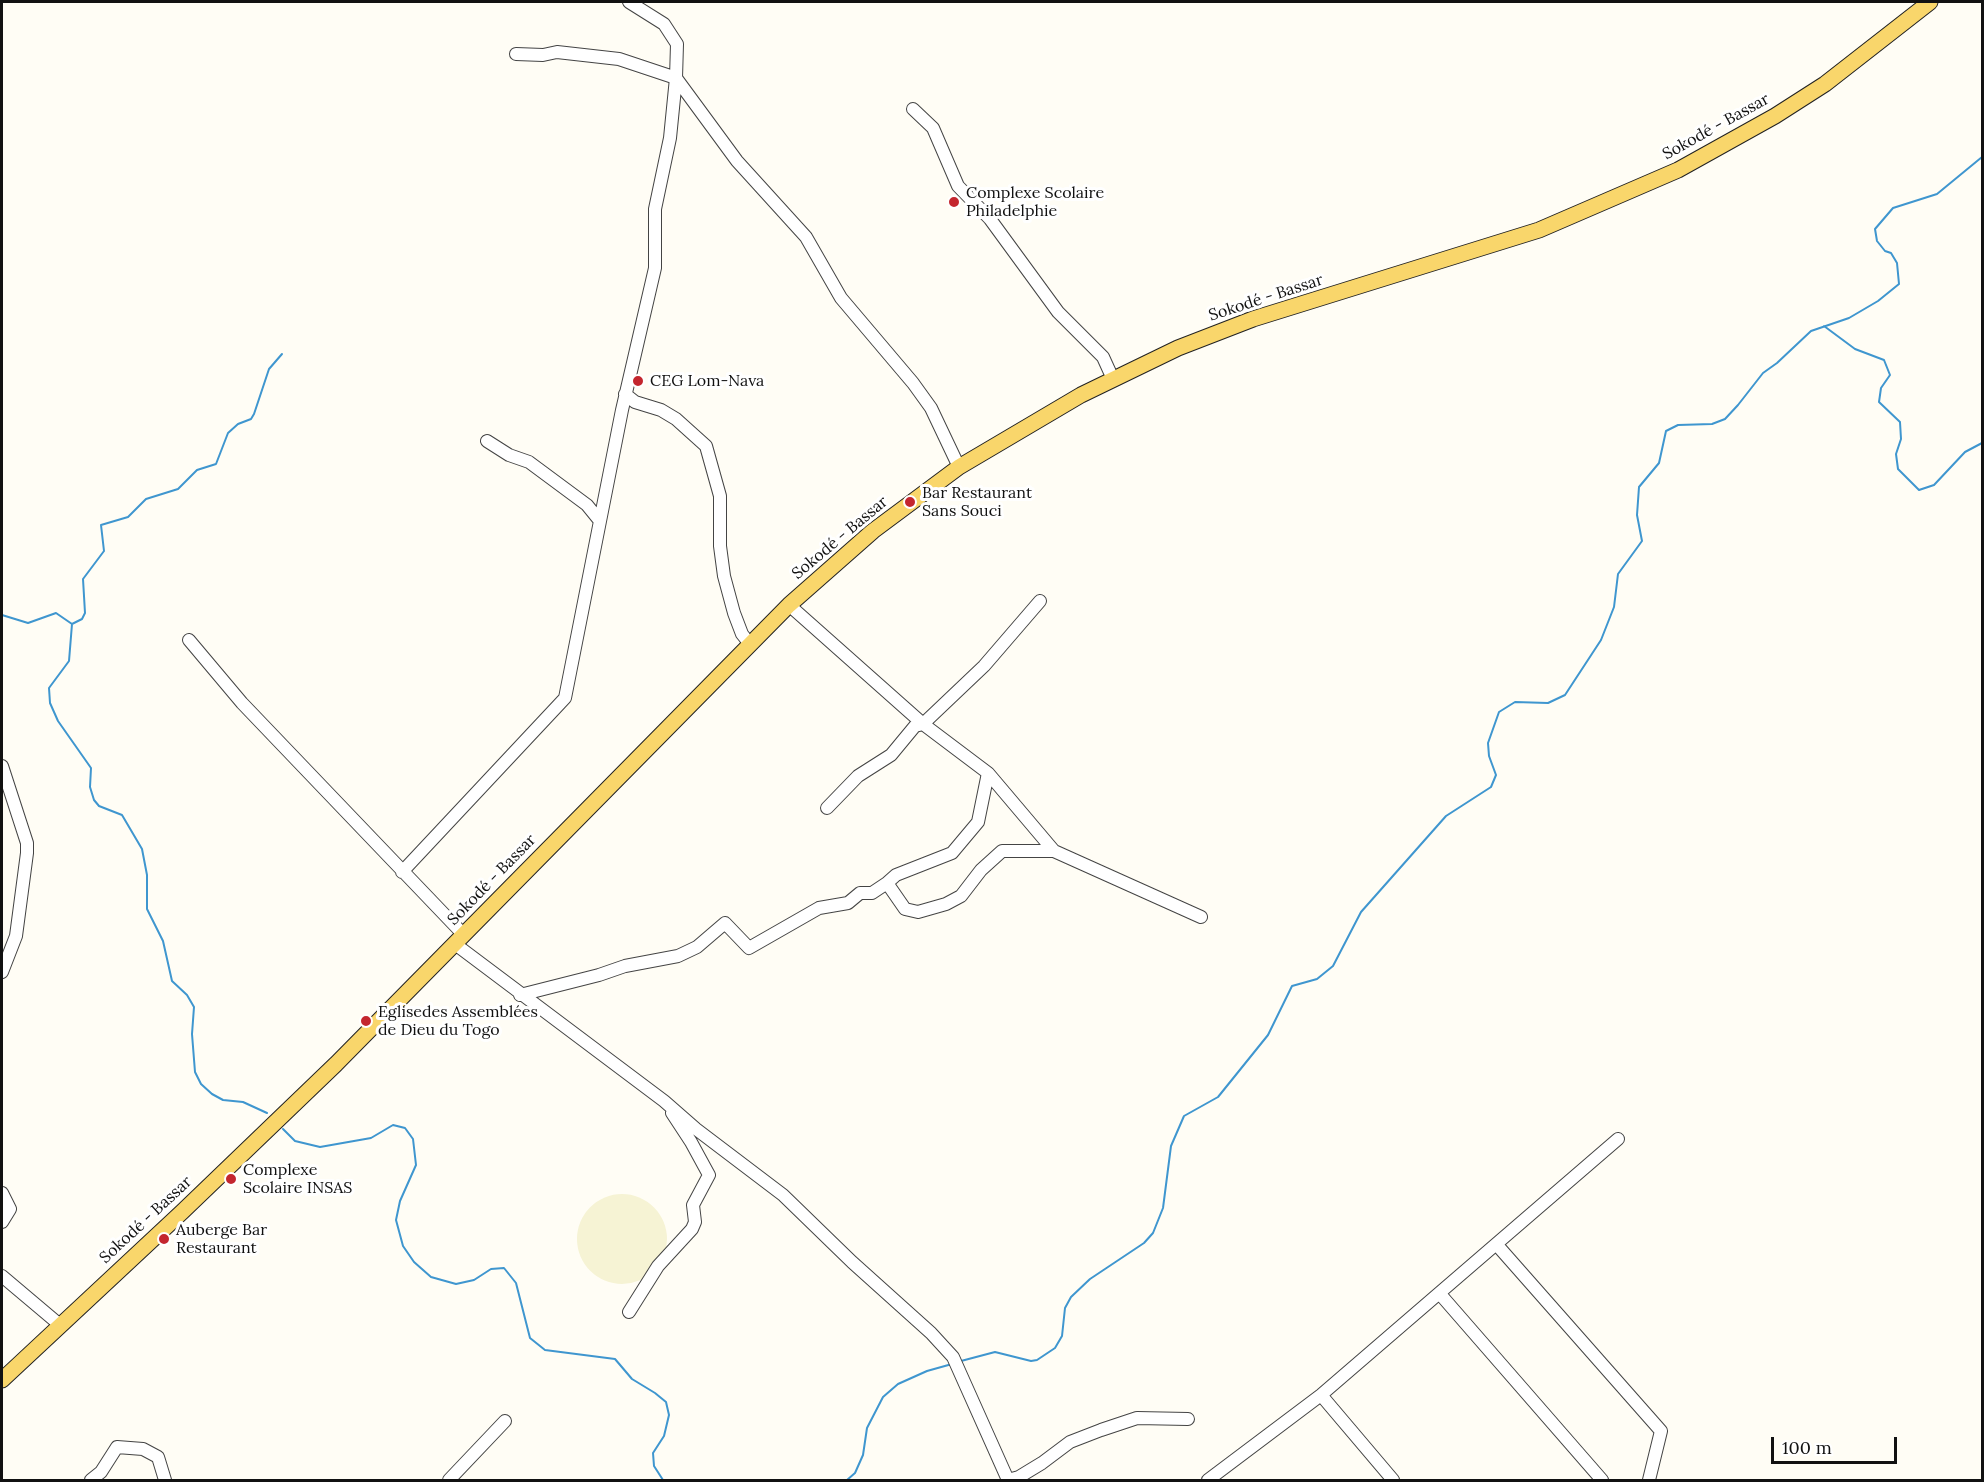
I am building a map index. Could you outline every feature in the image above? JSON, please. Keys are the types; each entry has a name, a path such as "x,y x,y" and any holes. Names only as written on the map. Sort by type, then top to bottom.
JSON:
{"main road":[{"name":"Sokodé - Bassar","path":"2,1380 199,1196 459,939 789,605 873,531 959,467 1017,431 1113,379 1148,361 1227,328 1539,230 1667,175 1775,116 1825,84 1930,2"}],"street":[{"path":"402,872 565,698 625,394 655,268 655,209 670,138 676,78 677,44 664,24 629,2"},
{"path":"516,54 543,55 557,52 619,59 676,78 737,161 806,237 841,298 919,391 931,408 959,467"},
{"path":"914,109 933,128 958,186 990,219 1058,312 1103,357 1113,379"},
{"path":"625,394 635,402 662,410 676,419 706,446 720,496 720,546 724,576 734,613 750,644"},
{"path":"487,441 508,455 529,462 587,505 600,521"},
{"path":"827,808 858,776 885,760 902,744 915,726 923,724 984,666 1040,600"},
{"path":"789,605 923,724 988,773 1054,851"},
{"path":"189,640 242,703 402,872 459,939 520,995 666,1103 696,1129 783,1195 852,1262 931,1333 956,1363 1008,1480 1019,1477 1042,1463 1070,1442 1101,1430 1137,1418 1188,1419"},
{"path":"2,766 27,843 27,853 16,936 2,972"},
{"path":"520,995 625,966 678,956 698,947 726,923 749,948 819,908 848,903 860,893 872,893 896,875 952,853 978,822 988,773"},
{"path":"887,883 905,909 918,912 946,904 961,896 981,870 1002,850 1054,851 1201,917"},
{"path":"629,1312 658,1266 692,1229 695,1222 693,1205 709,1175 666,1103"},
{"path":"1208,1480 1321,1395 1618,1139"},
{"path":"2,1193 9,1209 2,1222"},
{"path":"1497,1245 1661,1431 1649,1480"},
{"path":"2,1276 60,1325"},
{"path":"1440,1294 1602,1480"},
{"path":"1321,1395 1393,1480"},
{"path":"449,1480 505,1422"},
{"path":"91,1480 102,1472 117,1447 143,1449 158,1457 165,1480"}],"shaded area":[{"path":"622,1194 639,1198 654,1207 663,1222 667,1239 663,1256 654,1271 639,1280 622,1284 605,1280 590,1271 581,1256 577,1239 581,1222 590,1207 605,1198"}],"waterway":[{"path":"961,1361 995,1352 1031,1361 1037,1360 1055,1348 1062,1336 1065,1308 1071,1297 1090,1279 1144,1243 1153,1233 1163,1208 1171,1146 1184,1116 1218,1097 1268,1035 1292,986 1317,979 1333,966 1361,912 1446,816 1491,787 1496,775 1489,756 1488,743 1499,712 1515,702 1548,703 1565,695 1601,640 1614,607 1618,574 1642,541 1637,515 1639,487 1659,463 1666,431 1678,425 1712,424 1725,419 1763,373 1811,331 1849,318 1878,301 1899,284 1897,263 1891,253 1885,251 1877,241 1875,229 1893,208 1937,194 1982,157"},
{"path":"1824,326 1855,349 1884,360 1890,375 1881,388 1879,402 1900,422 1901,439 1896,454 1898,469 1919,490 1934,485 1965,452 1982,443"},
{"path":"72,624 82,619 85,613 83,579 104,551 101,525 128,517 146,499 178,489 197,470 216,464 228,433 238,424 251,419 269,369 282,354"},
{"path":"2,615 28,623 56,613 72,624 69,661 49,688 50,703 58,721 91,768 90,787 94,800 99,806 122,815 142,849 147,875 147,909 163,941 172,981 187,995 194,1007 192,1034 195,1072 201,1084 212,1094 223,1100 243,1102 267,1113"},
{"path":"283,1129 295,1141 320,1147 371,1138 393,1125 405,1128 413,1139 416,1165 400,1201 396,1220 403,1246 414,1262 431,1277 456,1284 474,1280 491,1269 504,1268 516,1283 530,1338 545,1350 615,1359 632,1379 666,1402 669,1415 664,1436 653,1453 654,1466 663,1480"},
{"path":"847,1480 855,1473 863,1455 867,1428 883,1397 898,1384 927,1371 952,1364"}],"place":[{"name":"Complexe Scolaire Philadelphie","path":"954,202"},
{"name":"CEG Lom-Nava","path":"638,381"},
{"name":"Bar Restaurant Sans Souci","path":"910,502"},
{"name":"Eglisedes Assemblées de Dieu du Togo","path":"366,1021"},
{"name":"Complexe Scolaire INSAS","path":"231,1179"},
{"name":"Auberge Bar Restaurant","path":"164,1239"}]}
